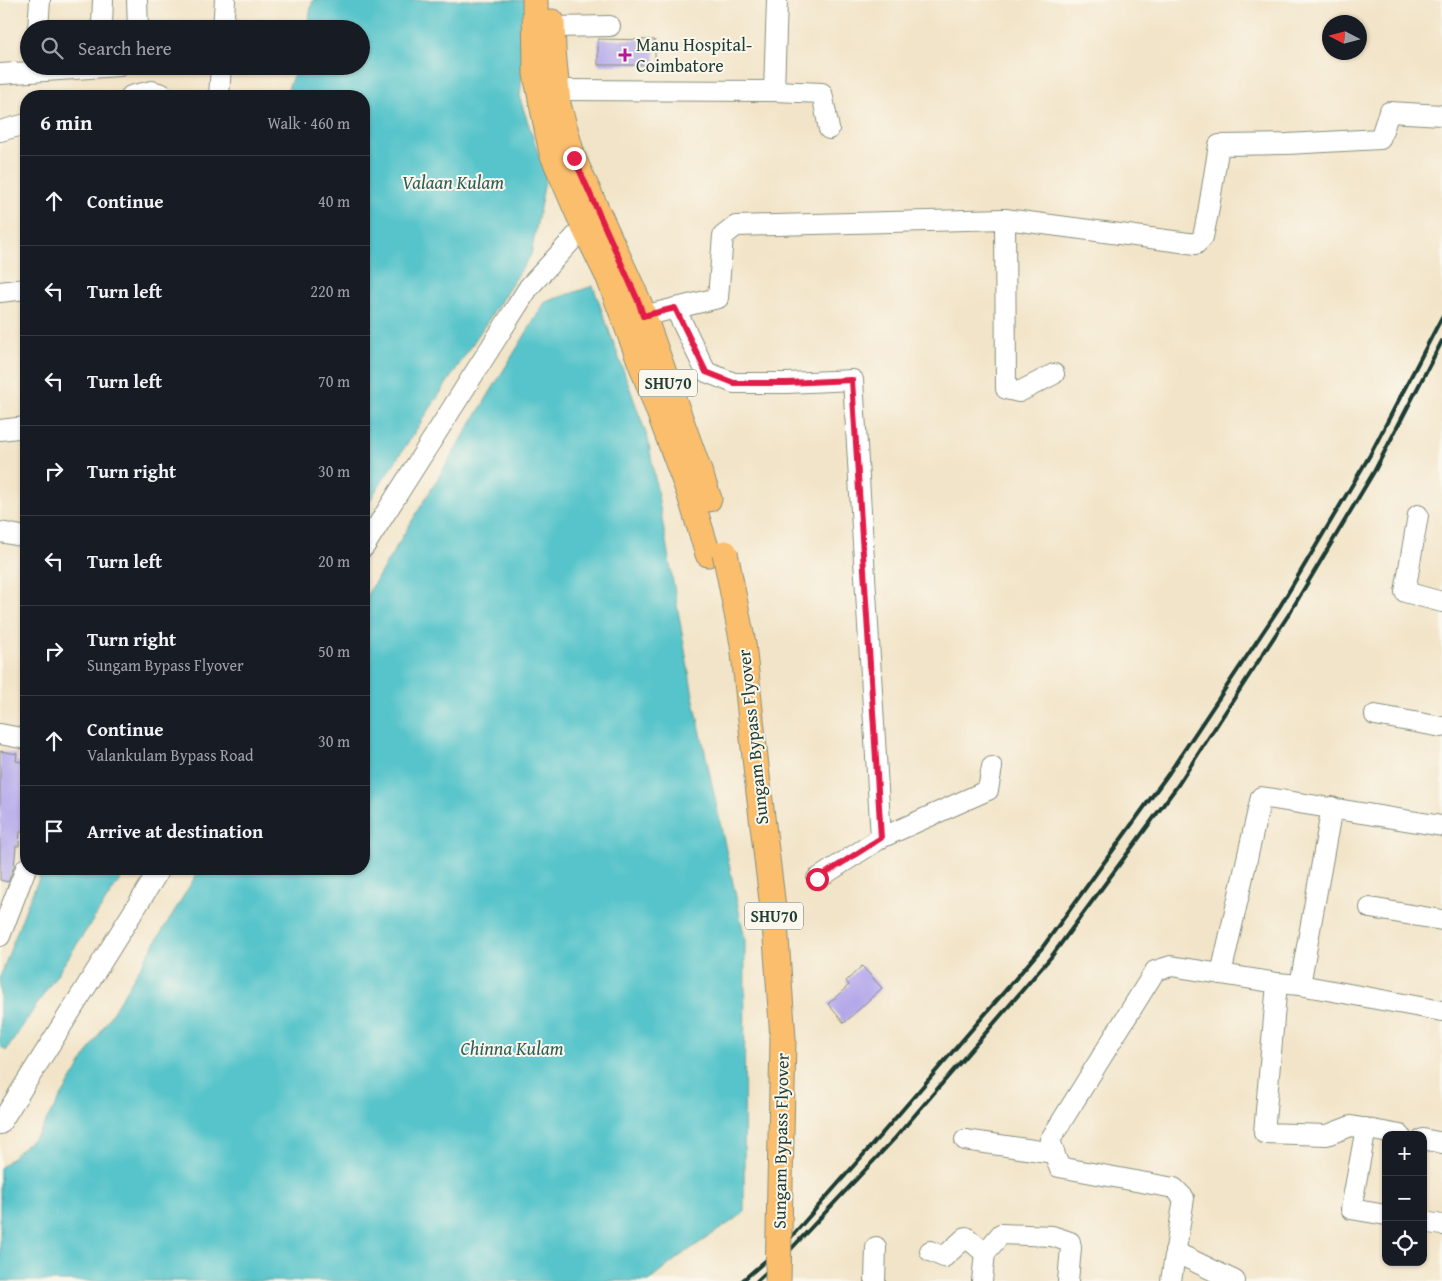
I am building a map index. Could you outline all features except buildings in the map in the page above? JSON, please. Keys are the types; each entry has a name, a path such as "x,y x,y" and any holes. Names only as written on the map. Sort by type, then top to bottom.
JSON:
{"main road":[{"name":"SHU70","path":"536,0 536,74 552,152 592,222"},
{"name":"SHU70","path":"552,0 552,50 558,104 592,222"},
{"name":"Sungam Bypass Flyover","path":"592,222 639,303 706,489 717,554 739,776 759,926 767,1042 763,1281"},
{"name":"Sungam Bypass Flyover","path":"592,222 609,278 689,492 717,554 742,644 775,933 783,1039 778,1281"}],"street":[{"path":"39,20 40,0"},
{"path":"102,20 103,0"},
{"path":"137,0 138,20"},
{"path":"224,20 225,0"},
{"path":"774,91 777,0"},
{"path":"552,27 610,26"},
{"path":"0,74 20,71"},
{"path":"219,90 220,75"},
{"path":"556,90 822,93 829,128"},
{"path":"643,316 718,298 724,236 736,226 1004,219 1196,244 1203,237 1218,145 1380,140 1389,112 1442,115"},
{"path":"0,131 20,126"},
{"path":"1004,219 1006,388 1020,392 1054,374"},
{"path":"370,538 529,287 592,222"},
{"path":"0,292 20,290"},
{"path":"675,308 706,372 734,383 852,380 881,838"},
{"path":"0,430 20,428"},
{"path":"1418,515 1405,592 1442,602"},
{"path":"0,532 20,535"},
{"path":"1375,715 1442,727"},
{"path":"0,734 20,738"},
{"path":"817,879 881,838 988,790 992,767"},
{"path":"1221,974 1261,797 1442,826"},
{"path":"1300,985 1332,807"},
{"path":"0,936 23,875"},
{"path":"0,1124 156,875"},
{"path":"1370,908 1442,920"},
{"path":"1171,1281 1184,1198 1174,1188 1059,1168 1050,1140 1155,971 1170,966 1300,985 1442,1011"},
{"path":"1277,983 1264,1133 1327,1135 1351,1126 1382,1131"},
{"path":"1366,1128 1351,1210 1382,1214"},
{"path":"965,1140 1054,1153"},
{"path":"1427,1140 1442,1143"},
{"path":"1427,1223 1442,1225"},
{"path":"982,1281 985,1253 1001,1234 1052,1236 1070,1242 1068,1281"},
{"path":"930,1251 944,1257 966,1237 985,1253"},
{"path":"875,1281 876,1247"},
{"path":"1175,1252 1236,1281"}],"water":[{"name":"Valaan Kulam","path":"313,0 528,0 520,99 546,176 531,255 370,500 370,90 287,90 293,75 370,75 370,20 308,20"},
{"name":"Chinna Kulam","path":"593,286 648,439 693,696 745,939 744,1213 680,1256 649,1281 0,1281 0,1168 39,1133 196,875 370,875 370,590 545,302"},
{"path":"40,875 123,875 6,1051 0,1046 0,977"}],"railway":[{"path":"742,1281 785,1244 1042,948 1169,773 1279,608 1370,455 1442,317"},
{"path":"757,1281 792,1248 896,1137 1051,957 1178,785 1289,614 1375,470 1442,341"}],"place":[{"name":"Manu Hospital- Coimbatore","path":"625,55"}],"route":[{"path":"574,158 605,225 643,316 675,308 706,372 734,383 852,380 881,838 817,879"}]}
